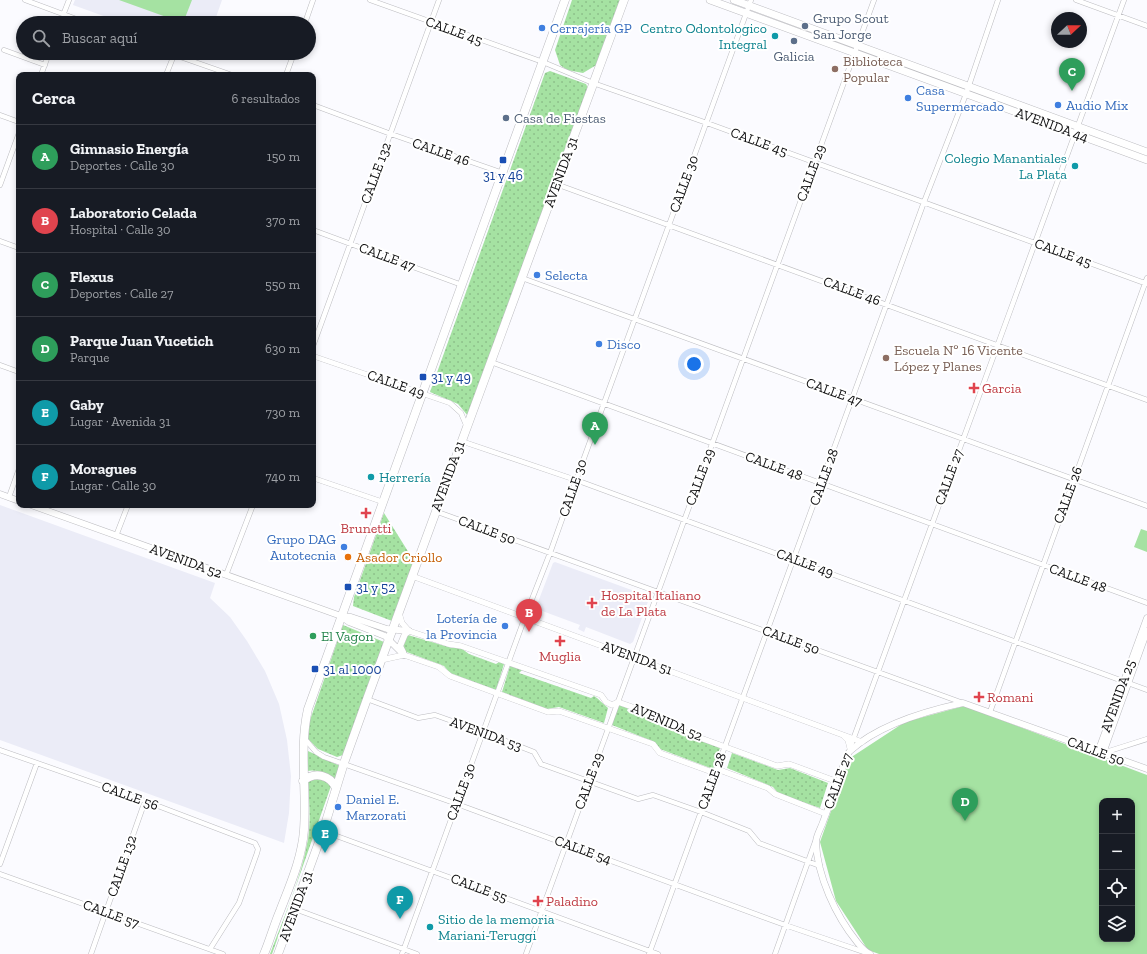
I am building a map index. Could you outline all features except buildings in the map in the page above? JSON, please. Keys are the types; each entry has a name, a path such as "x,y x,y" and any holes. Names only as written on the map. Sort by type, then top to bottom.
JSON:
{"highway":[{"name":"AVENIDA 31","path":"264,954 297,866 302,848 305,817 303,736 308,709 565,0"},
{"name":"AVENIDA 31","path":"278,954 323,831 344,763 398,612 624,0"},
{"path":"303,781 311,776 320,775 330,780 336,788"}],"main road":[{"name":"AVENIDA 44","path":"710,0 855,53 1078,126 1147,152"},
{"name":"AVENIDA 44","path":"734,0 750,3 1075,134 1147,160"},
{"path":"0,494 16,500"},
{"name":"AVENIDA 52","path":"39,508 341,616 351,617 387,630 409,632"},
{"name":"AVENIDA 52","path":"341,616 349,622 385,636 404,655"},
{"name":"AVENIDA 25","path":"1126,682 1147,618"},
{"name":"AVENIDA 25","path":"1100,752 1147,631"},
{"path":"404,655 400,646 405,634 409,632"},
{"path":"849,750 893,725 916,715 963,703"},
{"name":"CALLE 50","path":"963,703 1147,769"},
{"name":"CALLE 27","path":"816,840 849,750"},
{"path":"816,840 820,866 828,892 838,914 851,934 868,953"}],"street":[{"path":"25,0 69,16"},
{"path":"64,14 69,0"},
{"path":"307,16 313,0"},
{"name":"CALLE 45","path":"370,0 543,62 593,83 1147,282"},
{"name":"CALLE 132","path":"316,338 439,0"},
{"name":"CALLE 29","path":"526,954 874,0"},
{"name":"CALLE 28","path":"650,953 924,202 967,90 998,0"},
{"path":"1076,0 1147,26"},
{"name":"CALLE 27","path":"849,750 1124,0"},
{"name":"CALLE 30","path":"403,952 750,3"},
{"path":"4,50 16,54"},
{"path":"31,60 45,65"},
{"path":"42,72 47,60"},
{"path":"167,72 170,60"},
{"path":"189,60 223,72"},
{"path":"287,72 291,60"},
{"name":"CALLE 46","path":"316,105 391,134 502,173"},
{"path":"0,115 16,121"},
{"path":"0,185 16,141"},
{"name":"CALLE 46","path":"556,184 669,224 1147,400"},
{"name":"CALLE 47","path":"316,231 462,285"},
{"path":"0,241 16,247"},
{"name":"CALLE 47","path":"522,278 1147,506"},
{"name":"CALLE 26","path":"990,712 1147,282"},
{"name":"CALLE 49","path":"316,357 450,403 461,413 466,427"},
{"name":"CALLE 48","path":"491,362 1147,603"},
{"path":"0,365 16,371"},
{"name":"CALLE 49","path":"461,441 576,480 794,559 1147,690"},
{"path":"9,497 16,477"},
{"path":"316,479 383,502"},
{"path":"116,536 127,508"},
{"path":"226,575 252,508"},
{"name":"CALLE 50","path":"435,512 963,703"},
{"name":"AVENIDA 51","path":"412,576 862,742"},
{"path":"398,612 402,623 409,632"},
{"name":"AVENIDA 52","path":"409,632 448,644 461,646 509,662 601,696 606,702 612,705 618,702 669,720 676,729 777,766 789,764 838,782"},
{"path":"381,660 404,655"},
{"name":"AVENIDA 52","path":"404,655 439,667 450,676 548,712 559,711 609,727 653,744 660,753 712,772 717,769 768,788 775,794 826,814"},
{"name":"AVENIDA 53","path":"367,699 418,718 434,715 483,732 534,752 541,764 638,799 653,796 701,812 749,831 759,843 820,866"},
{"path":"842,734 848,740 849,750"},
{"name":"CALLE 54","path":"303,736 310,747 324,757 868,953"},
{"path":"1100,752 1147,739"},
{"name":"CALLE 56","path":"0,750 145,801 251,841 257,846 257,853 239,903 210,949"},
{"path":"0,864 37,763"},
{"name":"CALLE 132","path":"91,954 145,801"},
{"name":"CALLE 55","path":"323,831 542,911 650,953 658,954"},
{"name":"CALLE 27","path":"775,954 816,840"},
{"name":"CALLE 57","path":"0,874 223,954"},
{"path":"295,909 403,952 417,954"}],"shaded area":[{"path":"75,0 222,0 216,16 104,16 73,5"},
{"path":"0,505 215,583 210,598 230,617 247,641 265,671 279,704 287,740 291,776 289,813 284,843 0,740"},
{"name":"Hospital Italiano de La Plata","path":"555,562 648,596 649,599 633,642 630,644 586,627 584,632 578,629 580,625 537,609 537,602 553,563"}],"green space":[{"path":"119,0 192,0 186,16 164,16"},
{"path":"572,0 620,0 598,64 583,73 567,70 560,65 555,50"},
{"path":"550,71 586,84 588,88 468,416 458,404 430,392 545,73"},
{"path":"384,513 414,561 392,621 353,606 354,597"},
{"path":"1141,529 1147,531 1147,552 1134,547"},
{"path":"343,625 384,642 346,754 337,757 318,749 308,739 310,720"},
{"path":"408,635 452,648 461,648 469,654 496,664 499,662 504,664 496,690 450,673 444,666 404,651 403,647"},
{"path":"510,666 522,670 519,673 591,698 594,696 608,708 604,723 559,707 547,709 502,692"},
{"path":"618,705 628,708 627,711 664,724 667,723 673,726 678,732 720,748 713,769 660,749 652,741 612,725"},
{"path":"964,706 1147,775 1147,954 879,954 868,950 836,901 820,842 850,758 905,722"},
{"path":"308,751 340,766 335,780 322,772 307,771 306,760"},
{"path":"732,753 778,770 790,768 828,783 820,808 779,794 773,787 727,768"},
{"path":"315,778 328,782 331,786 295,890 308,839 310,810 308,781"},
{"path":"289,906 272,954 270,954"}],"place":[{"name":"Grupo Scout San Jorge","path":"805,26"},
{"name":"Cerrajería GP","path":"542,28"},
{"name":"Centro Odontologico Integral","path":"775,36"},
{"name":"Galicia","path":"794,41"},
{"name":"Biblioteca Popular","path":"835,69"},
{"name":"Flexus","path":"1072,91"},
{"name":"Casa Supermercado","path":"908,98"},
{"name":"Audio Mix","path":"1058,105"},
{"name":"Casa de Fiestas","path":"506,118"},
{"name":"31 y 46","path":"503,160"},
{"name":"Colegio Manantiales La Plata","path":"1075,166"},
{"name":"Selecta","path":"537,275"},
{"name":"Disco","path":"599,344"},
{"name":"Escuela Nº 16 Vicente López y Planes","path":"886,358"},
{"name":"31 y 49","path":"423,377"},
{"name":"Garcia","path":"974,388"},
{"name":"Gimnasio Energía","path":"595,445"},
{"name":"Herrería","path":"371,477"},
{"name":"Brunetti","path":"366,513"},
{"name":"Grupo DAG Autotecnia","path":"344,547"},
{"name":"Asador Criollo","path":"348,557"},
{"name":"31 y 52","path":"348,587"},
{"name":"Hospital Italiano de La Plata","path":"592,603"},
{"name":"Lotería de la Provincia","path":"505,626"},
{"name":"Laboratorio Celada","path":"529,632"},
{"name":"El Vagon","path":"313,636"},
{"name":"Muglia","path":"560,641"},
{"name":"31 al 1000","path":"315,669"},
{"name":"Romani","path":"979,697"},
{"name":"Daniel E. Marzorati","path":"338,807"},
{"name":"Parque Juan Vucetich","path":"965,821"},
{"name":"Gaby","path":"325,853"},
{"name":"Paladino","path":"538,901"},
{"name":"Moragues","path":"400,919"},
{"name":"Sitio de la memoria Mariani-Teruggi","path":"430,927"}]}
